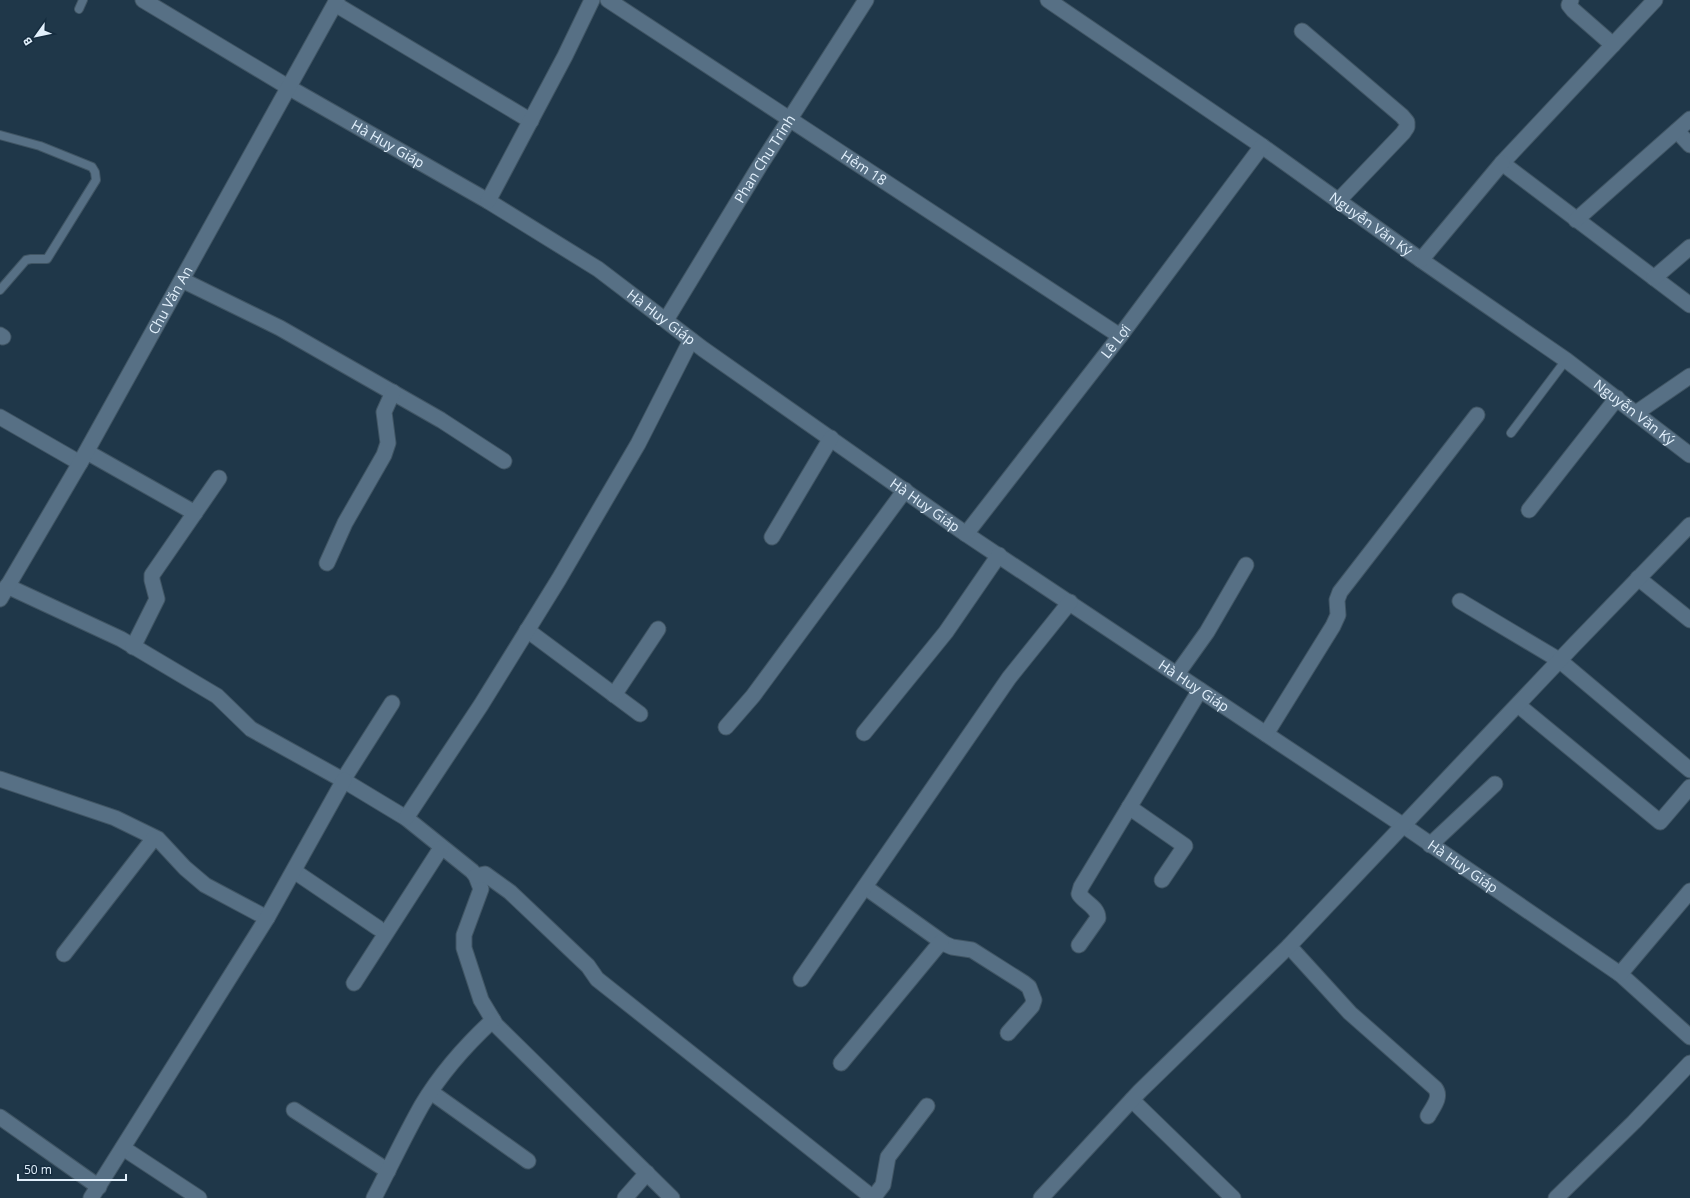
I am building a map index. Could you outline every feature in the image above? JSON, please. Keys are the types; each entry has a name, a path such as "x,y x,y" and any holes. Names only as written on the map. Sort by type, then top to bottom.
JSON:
{"street":[{"name":"Hà Huy Giáp","path":"143,0 288,87 488,201 598,269 691,340 966,534 1404,826 1620,974 1690,1037"},
{"path":"488,201 531,121 592,0"},
{"name":"Hẻm 18","path":"608,0 1120,336"},
{"name":"Phan Chu Trinh","path":"666,320 759,167 866,0"},
{"name":"Nguyễn Văn Ký","path":"1048,0 1262,146 1421,260 1566,360 1690,455"},
{"path":"1571,0 1570,5 1573,10 1613,45"},
{"path":"1421,260 1502,163 1655,0"},
{"name":"Chu Văn An","path":"3,592 83,457 182,280 288,87 333,1"},
{"path":"333,1 531,121"},
{"path":"1302,31 1402,116 1406,122 1407,127 1403,133 1338,201"},
{"path":"1576,220 1690,119"},
{"path":"1677,131 1690,144"},
{"name":"Lê Lợi","path":"966,534 1120,336 1262,146"},
{"path":"1502,163 1690,305"},
{"path":"1654,278 1690,247"},
{"path":"182,280 280,328 441,420 504,461"},
{"path":"406,818 481,705 638,444 691,340"},
{"path":"1636,413 1690,376"},
{"path":"327,563 345,523 384,455 388,442 384,412 392,392"},
{"path":"1529,510 1617,398"},
{"path":"1266,734 1333,626 1338,615 1336,600 1340,592 1477,415"},
{"path":"0,417 195,513"},
{"path":"772,537 831,438"},
{"path":"133,646 157,599 152,575 219,478"},
{"path":"726,727 753,696 905,490"},
{"path":"1041,1198 1132,1100 1289,946 1690,525"},
{"path":"864,733 946,632 999,555"},
{"path":"1177,674 1207,632 1246,566"},
{"path":"1638,578 1690,620"},
{"path":"3,592 121,639 133,646 216,696 252,729 343,780 406,818 476,876 481,889 464,936 464,948 481,1000 493,1020 501,1030 672,1198"},
{"path":"1460,601 1560,660 1690,770"},
{"path":"801,979 1009,678 1070,602"},
{"path":"614,695 658,629"},
{"path":"527,630 640,714"},
{"path":"1079,945 1098,918 1096,910 1083,900 1080,894 1081,888 1200,690"},
{"path":"0,1117 95,1192 267,918 343,780 392,703"},
{"path":"1518,705 1660,822 1690,787"},
{"path":"0,779 115,818 154,838 205,885 267,918"},
{"path":"1430,845 1495,784"},
{"path":"1129,808 1185,846 1162,880"},
{"path":"64,954 154,838"},
{"path":"354,984 384,928 441,848"},
{"path":"294,871 384,928"},
{"path":"476,876 485,874 510,892 588,966 597,979 873,1198 883,1185 888,1157 927,1106"},
{"path":"865,887 941,942 952,947 967,948 982,955 1029,987 1034,1000 1032,1006 1008,1033"},
{"path":"1620,974 1690,891"},
{"path":"841,1063 941,942"},
{"path":"1289,946 1350,1014 1435,1088 1438,1092 1438,1097 1428,1116"},
{"path":"374,1198 422,1104 444,1072 469,1043 493,1020"},
{"path":"1556,1198 1634,1122 1690,1063"},
{"path":"431,1092 528,1161"},
{"path":"1132,1100 1233,1198"},
{"path":"294,1110 388,1171"},
{"path":"123,1148 199,1198"},
{"path":"625,1198 647,1173"}],"lane":[{"path":"79,9 83,0"},
{"path":"0,135 40,146 92,167 95,172 96,180 52,254 47,259 26,260 0,290"},
{"path":"1511,433 1566,360"}]}
